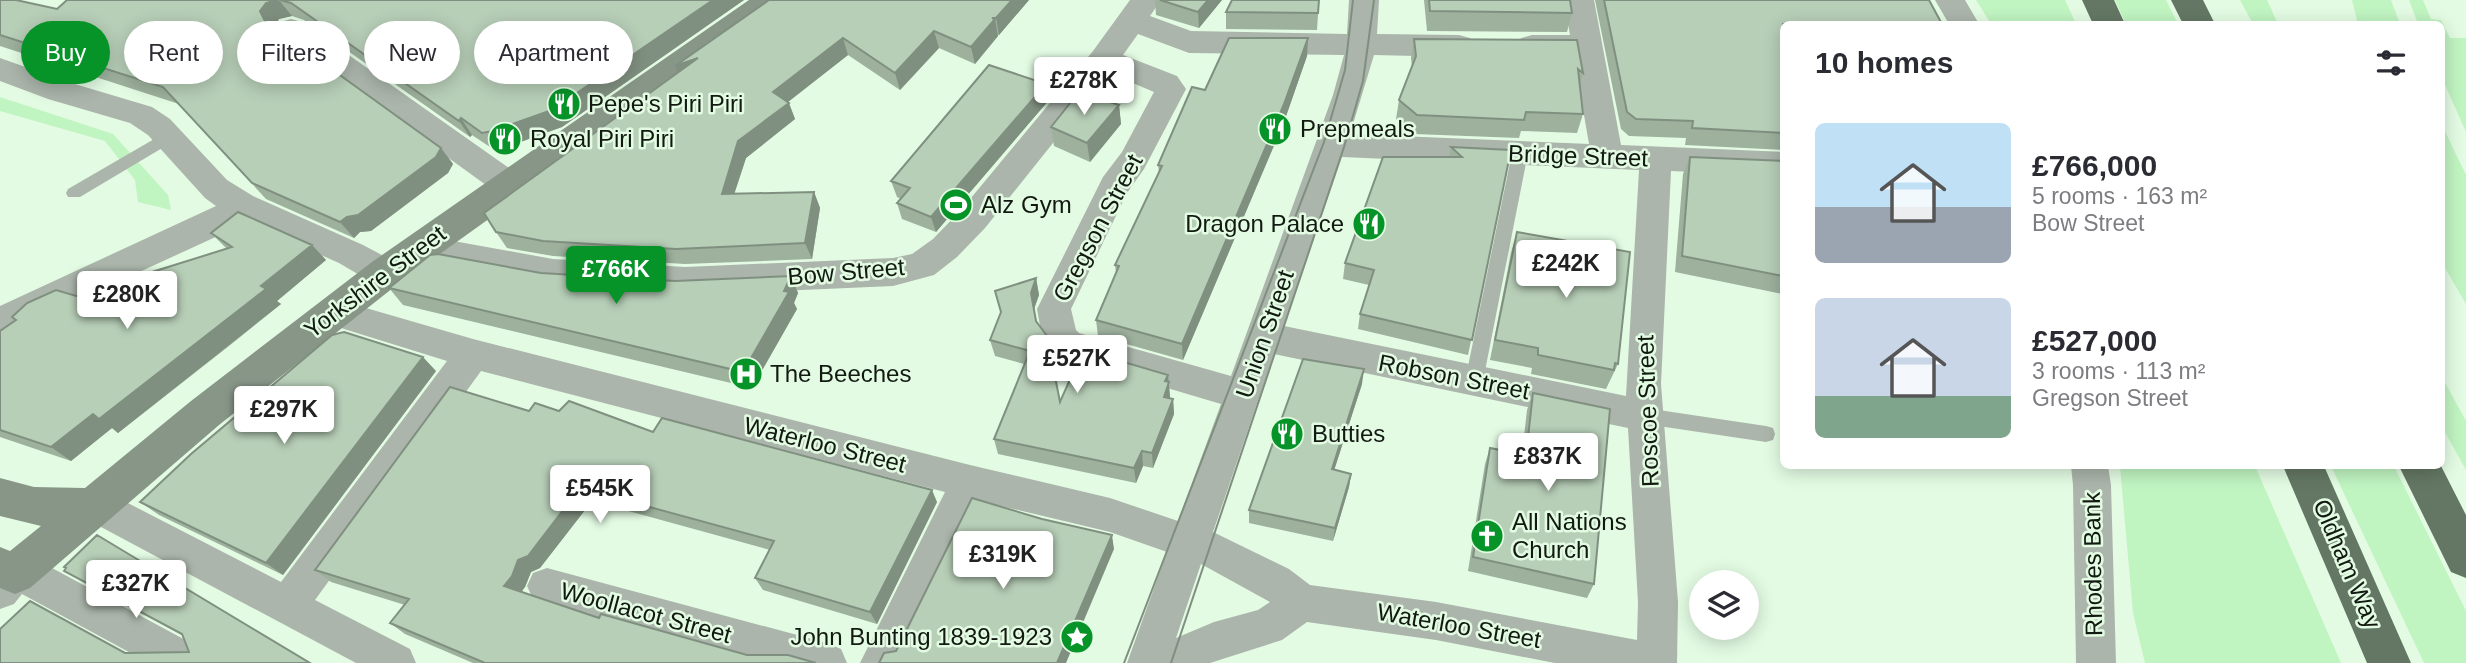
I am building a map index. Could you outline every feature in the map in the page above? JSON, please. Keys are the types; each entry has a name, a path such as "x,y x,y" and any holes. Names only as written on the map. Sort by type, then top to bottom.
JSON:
{"highway":[{"path":"2098,0 2108,21"},
{"path":"2187,0 2198,21"},
{"name":"Oldham Way","path":"2305,469 2389,663"},
{"path":"2422,469 2466,558"}],"main road":[{"name":"Yorkshire Street","path":"5,578 205,413 385,272 772,0"},
{"path":"0,497 12,502 59,509 92,508"}],"street":[{"name":"Union Street","path":"1147,663 1330,145 1361,46 1364,0"},
{"path":"1580,0 1607,157"},
{"path":"1950,0 1962,21"},
{"path":"1140,11 1189,42 1361,46 1587,46"},
{"name":"Bow Street","path":"425,243 441,252 554,272 685,281 839,276 908,269 922,265 946,248 974,219 1140,11"},
{"name":"Gregson Street","path":"1104,59 1166,84 1171,89 1133,160 1114,186 1054,309 1059,337 1068,345 1243,395"},
{"path":"0,69 59,91 141,115 159,127 216,189 241,205 385,272"},
{"path":"350,71 508,184"},
{"name":"Bridge Street","path":"1330,145 1374,149 1780,164"},
{"name":"Roscoe Street","path":"1653,159 1656,178 1643,371 1658,602 1657,663"},
{"path":"0,322 221,220 241,205"},
{"name":"Waterloo Street","path":"338,309 356,319 473,354 970,482 1110,515 1190,541 1253,570 1302,603 1436,621 1657,663"},
{"name":"Robson Street","path":"1264,337 1645,416"},
{"path":"286,607 473,354"},
{"name":"Rhodes Bank","path":"2089,469 2095,663"},
{"path":"880,663 970,482"},
{"path":"92,508 111,513 396,663"},
{"path":"5,578 65,595 188,663"},
{"name":"Woollacot Street","path":"547,586 827,663"},
{"path":"1165,663 1214,642 1268,627 1302,603"}],"lane":[{"path":"74,193 168,137"},
{"path":"1474,381 1520,153"},
{"path":"1645,416 1766,434"}],"green space":[{"path":"1976,0 2065,0 2075,21 1989,21"},
{"path":"2115,0 2166,0 2176,21 2125,21"},
{"path":"2240,0 2267,0 2277,21 2251,21"},
{"path":"2352,0 2391,0 2399,21 2357,21"},
{"path":"2409,0 2423,0 2431,19 2442,21 2417,21"},
{"path":"2445,28 2450,38 2466,38 2466,132 2445,85"},
{"path":"0,97 113,134 168,195 171,210 138,202 135,180 105,141 0,111"},
{"path":"2445,131 2466,175 2466,304 2445,268"},
{"path":"2445,382 2466,421 2466,470 2445,432"},
{"path":"2120,469 2256,469 2341,663 2145,663 2133,613"},
{"path":"2332,469 2395,469 2466,611 2466,663 2424,663"}],"building":[{"path":"0,0 16,0 57,9 67,0 277,0 266,3 260,11 265,21 237,21 237,84 350,82 441,148 436,157 358,215 347,217 340,222 252,183 163,87 154,84 223,84 223,21 124,21 124,75 110,70 110,21 21,21 21,42 0,35"},
{"path":"280,0 713,0 633,55 633,21 474,21 474,84 590,84 552,110 482,133 461,118 459,121 406,84 460,84 460,21 364,21 364,54 350,44 350,21 317,21 291,3"},
{"path":"769,0 1012,0 996,18 992,18 995,19 971,47 934,31 895,73 843,38 773,92 789,103 738,141 722,194 814,192 805,243 676,249 543,241 496,232 484,213 698,58 675,66"},
{"path":"1160,0 1208,0 1198,12"},
{"path":"1232,0 1319,0 1318,13 1226,12"},
{"path":"1429,0 1570,0 1572,13 1430,11"},
{"path":"1604,0 1929,0 1940,21 1780,21 1780,133 1692,128 1693,121 1636,119 1627,112"},
{"path":"1229,38 1308,38 1284,104 1182,344 1096,320 1119,266 1115,265 1162,166 1158,165 1192,87 1205,90"},
{"path":"1414,39 1577,40 1583,73 1578,69 1583,114 1526,112 1524,120 1417,115 1399,100 1416,56"},
{"path":"989,65 1046,84 931,217 897,203 910,188 891,181"},
{"path":"1079,92 1119,105 1087,143 1051,127"},
{"path":"1451,147 1511,150 1472,340 1360,314 1374,270 1345,263 1383,157 1462,157"},
{"path":"1690,157 1780,161 1780,275 1682,256"},
{"path":"238,212 312,245 261,286 266,289 99,419 93,414 51,447 0,430 0,331 16,320 12,317 27,303 56,290 83,298 136,277 232,247 211,233"},
{"path":"1517,232 1630,252 1618,364 1615,363 1614,370 1538,355 1538,348 1495,340"},
{"path":"438,254 541,273 675,281 791,276 784,291 789,292 743,372 389,288 430,255"},
{"path":"1036,278 1031,293 1036,321 1047,336 1060,402 1083,350 1168,375 1165,381 1169,382 1164,397 1173,399 1152,453 1142,451 1134,468 994,439 1030,351 990,340 1001,312 995,291"},
{"path":"344,332 423,357 266,563 140,502 191,454 332,335"},
{"path":"1303,359 1364,369 1332,469 1351,474 1335,528 1249,510"},
{"path":"450,387 529,411 535,403 559,411 569,401 653,432 662,418 932,490 870,612 755,578 774,541 580,488 528,556 518,560 512,576 504,586 599,618 601,614 747,655 788,655 816,663 485,663 390,623 409,599 315,570"},
{"path":"1533,393 1610,409 1594,584 1473,557 1490,448 1526,455"},
{"path":"972,498 1042,519 1112,535 1057,663 879,663 884,653 896,651"},
{"path":"97,535 310,663 0,663 0,629 30,601 125,653 189,652 182,634 64,571 64,567"}],"tram line":[{"path":"1124,663 1324,142 1345,70 1353,0"},
{"path":"1171,663 1344,147 1363,81 1374,0"}],"place":[{"name":"Pepe's Piri Piri","path":"564,104"},
{"name":"Prepmeals","path":"1275,129"},
{"name":"Royal Piri Piri","path":"505,139"},
{"name":"Alz Gym","path":"956,205"},
{"name":"Dragon Palace","path":"1369,224"},
{"name":"The Beeches","path":"746,374"},
{"name":"Butties","path":"1287,434"},
{"name":"All Nations Church","path":"1487,536"},
{"name":"John Bunting 1839-1923","path":"1077,637"}]}
